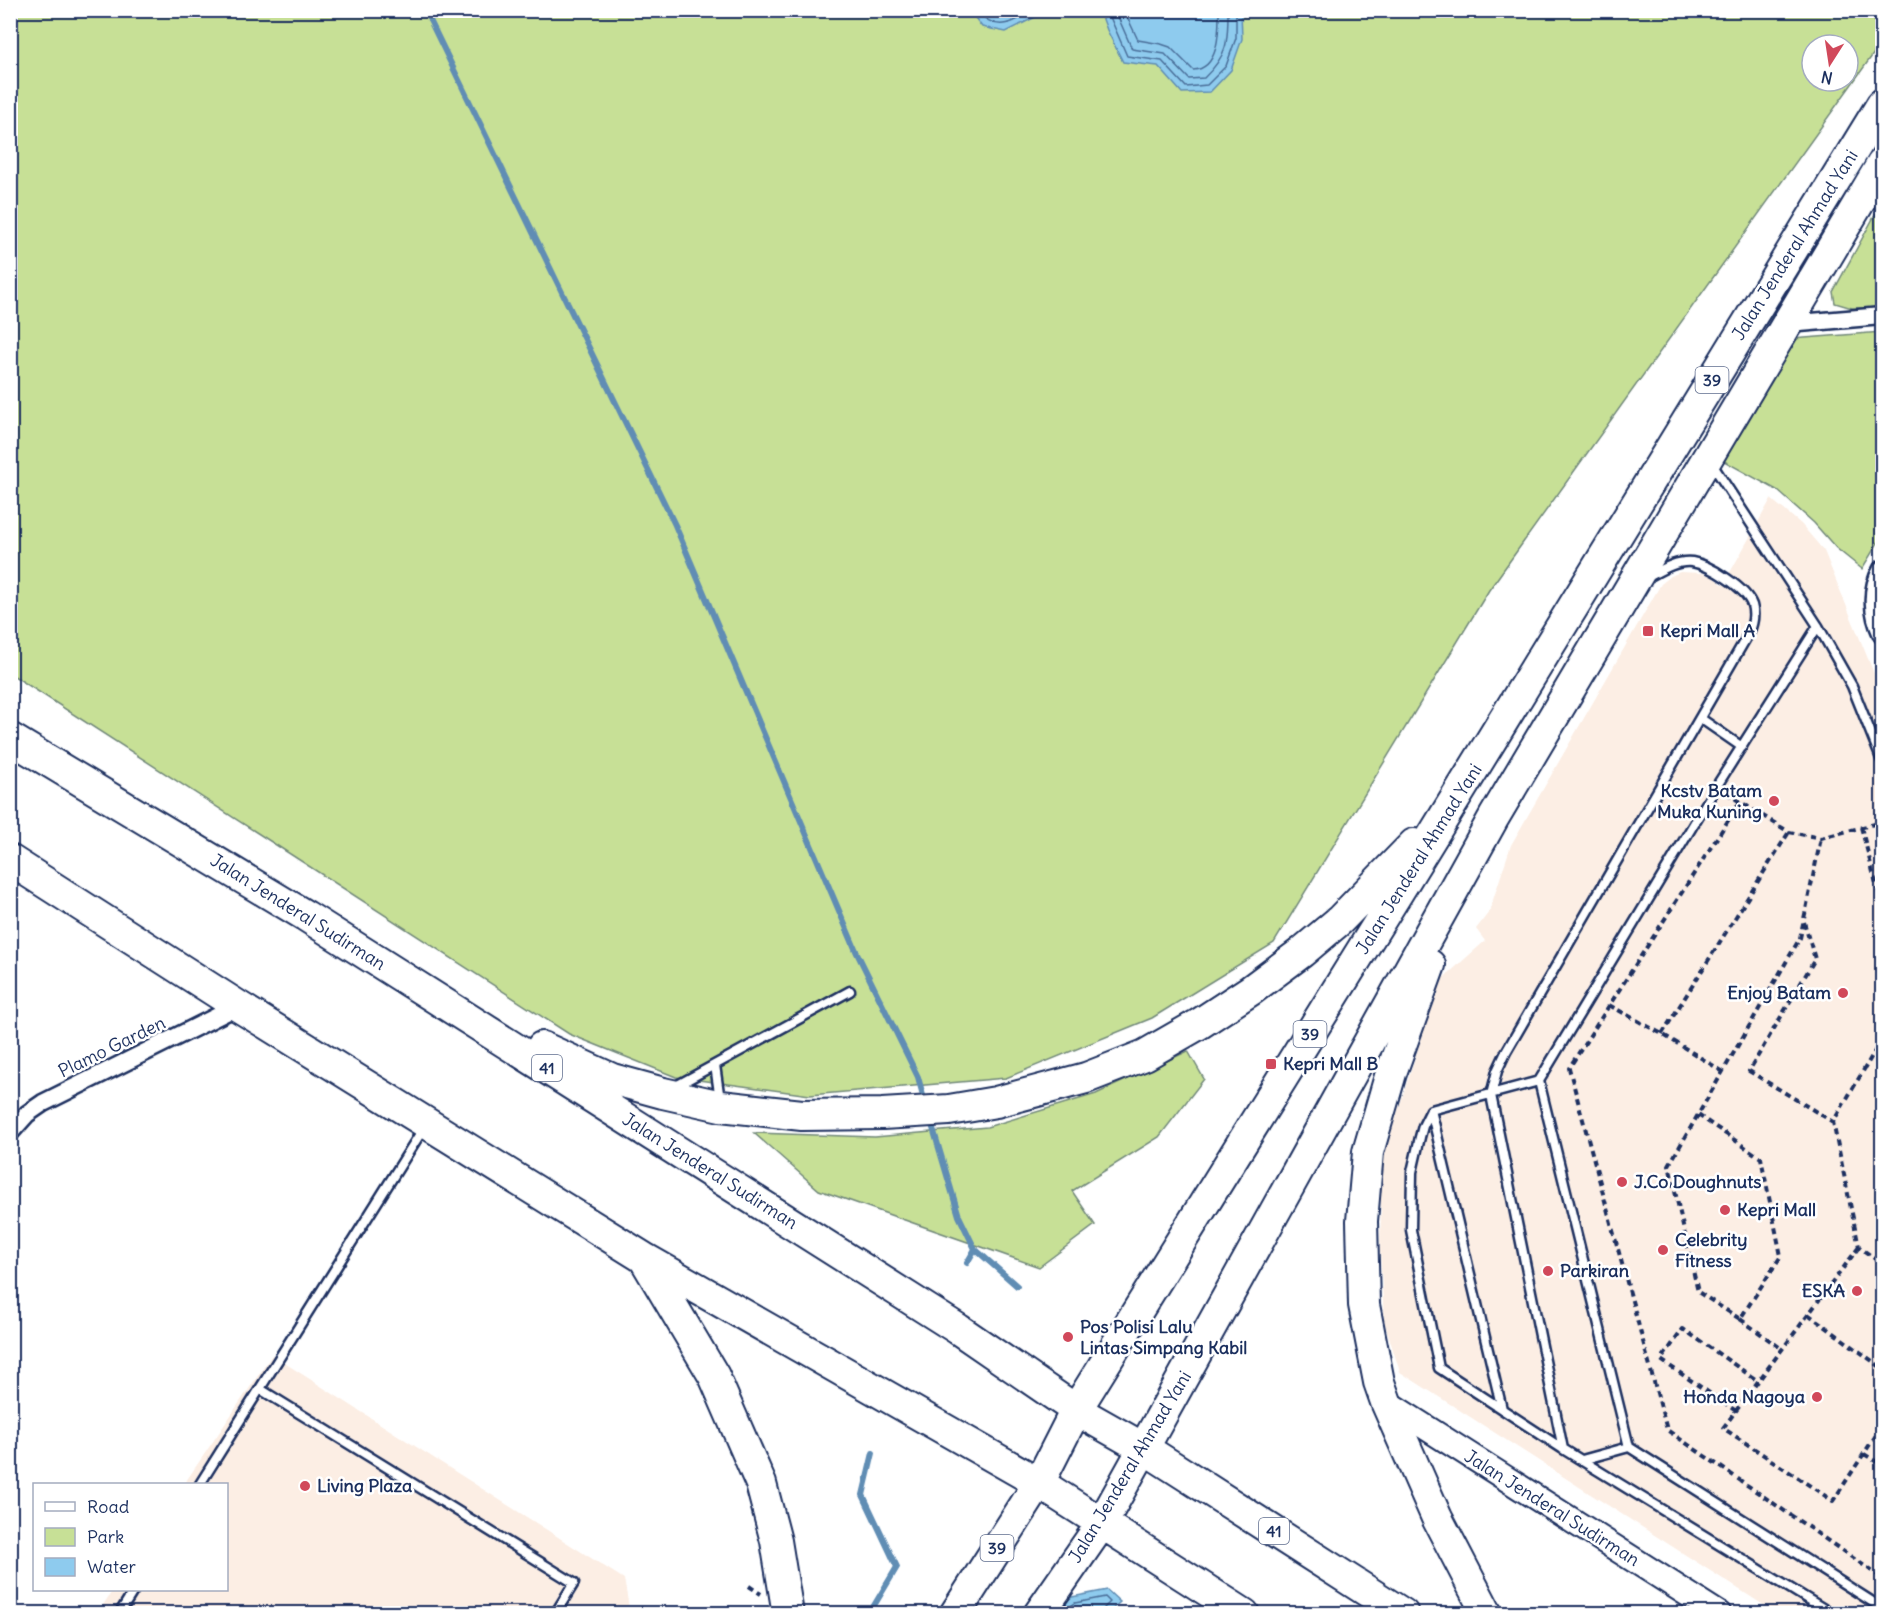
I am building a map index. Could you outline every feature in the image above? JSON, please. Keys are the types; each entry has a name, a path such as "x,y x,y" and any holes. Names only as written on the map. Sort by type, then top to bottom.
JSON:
{"highway":[{"name":"Jalan Jenderal Ahmad Yani","path":"955,1614 1039,1483 1076,1410 1453,803 1882,104"},
{"name":"Jalan Jenderal Ahmad Yani","path":"1039,1614 1102,1523 1494,817 1882,164"},
{"path":"1542,657 1578,678"},
{"name":"Jalan Jenderal Sudirman","path":"10,738 306,916 958,1329 1076,1410 1144,1449 1403,1614"},
{"path":"306,916 539,1046 612,1078 663,1094 721,1106 802,1114 882,1114 949,1110 996,1102 1086,1077 1145,1055 1199,1024 1251,990 1340,920 1453,803"},
{"path":"1487,1614 1437,1518 1379,1382 1364,1305 1362,1221 1368,1152 1391,1073 1423,981 1494,817"},
{"path":"10,860 238,1006 644,1258 1039,1483 1244,1614"},
{"path":"644,1258 714,1376 761,1484 776,1541 788,1614"}],"street":[{"path":"1788,324 1882,316"},
{"path":"1882,569 1876,579 1873,595 1877,624 1882,635"},
{"name":"Plamo Garden","path":"11,1133 27,1114 43,1103 238,1006"},
{"name":"Jalan Jenderal Sudirman","path":"1386,1402 1719,1614"}],"lane":[{"path":"1708,459 1818,626 1851,686 1882,761"},
{"path":"1563,1449 1491,1095 1497,1071 1506,1052 1749,633 1754,614 1749,600 1736,586 1720,574 1692,562 1676,563 1635,582"},
{"path":"1431,1110 1539,1082 1716,787 1818,626"},
{"path":"1700,718 1742,747"},
{"path":"663,1094 850,991"},
{"path":"715,1065 721,1106"},
{"path":"1539,1082 1629,1447 1882,1608"},
{"path":"1431,1110 1420,1137 1412,1172 1411,1230 1438,1365 1443,1371 1563,1449 1832,1614"},
{"path":"1431,1110 1502,1409"},
{"path":"201,1483 427,1123"},
{"path":"260,1389 574,1583 555,1614"},
{"path":"1582,1460 1629,1447"},
{"path":"119,1614 133,1591"}],"path":[{"path":"1716,787 1789,832 1821,838 1882,822"},
{"path":"1740,802 1569,1068 1667,1431 1882,1578"},
{"path":"1861,827 1882,906"},
{"path":"1662,1034 1789,832"},
{"path":"1782,1349 1698,1292 1669,1165 1800,938 1821,838"},
{"path":"1803,921 1815,959 1749,1071 1833,1122"},
{"path":"1609,1005 1722,1071"},
{"path":"1882,1039 1833,1122 1859,1246 1882,1264"},
{"path":"1698,1115 1761,1158 1764,1169 1781,1256 1740,1319"},
{"path":"1859,1246 1723,1428 1833,1501 1882,1426"},
{"path":"1808,1314 1882,1368"},
{"path":"1736,1411 1661,1360 1683,1329 1758,1381"},
{"path":"1864,1454 1882,1465"}],"shaded area":[{"name":"Kepri Mall","path":"1771,499 1801,524 1824,551 1882,693 1882,1613 1776,1613 1400,1372 1384,1321 1379,1169 1440,981 1485,941 1476,929 1489,912 1511,845 1661,584 1680,572 1702,573 1713,577 1723,585"},
{"path":"272,1355 624,1579 630,1613 97,1614 112,1591 228,1591 228,1483 185,1483"}],"green space":[{"path":"1882,10 1882,42 1860,73 1860,33 1800,33 1800,93 1845,93 1489,590 1274,943 1152,1018 1006,1078 810,1095 676,1077 569,1034 11,674 10,11"},
{"path":"1882,202 1882,308 1852,308 1835,303 1833,292"},
{"path":"1882,332 1882,536 1862,569 1836,548 1814,523 1777,490 1724,461 1792,339"},
{"path":"1188,1051 1204,1079 1159,1137 1072,1191 1095,1225 1039,1267 819,1190 754,1133 875,1137 987,1127 1096,1094"}],"water":[{"path":"970,11 1047,11 1006,32 982,27"},
{"path":"1100,11 1241,11 1242,39 1231,70 1210,92 1182,93 1158,66 1123,62"},
{"path":"1107,1590 1120,1602 1107,1614 1063,1613 1063,1604 1072,1597"}],"waterway":[{"path":"425,10 675,525 857,953 918,1077 925,1103"},
{"path":"930,1118 959,1216 975,1249 1017,1286"},
{"path":"967,1263 975,1249"},
{"path":"869,1614 897,1567 863,1495 873,1453"}],"place":[{"name":"Kepri Mall A","path":"1648,631"},
{"name":"Kcstv Batam Muka Kuning","path":"1774,801"},
{"name":"Enjoy Batam","path":"1843,993"},
{"name":"Kepri Mall B","path":"1271,1064"},
{"name":"J.Co Doughnuts","path":"1622,1182"},
{"name":"Kepri Mall","path":"1725,1210"},
{"name":"Celebrity Fitness","path":"1663,1250"},
{"name":"Parkiran","path":"1548,1271"},
{"name":"ESKA","path":"1857,1291"},
{"name":"Pos Polisi Lalu Lintas Simpang Kabil","path":"1068,1337"},
{"name":"Honda Nagoya","path":"1817,1397"},
{"name":"Living Plaza","path":"305,1486"}]}
